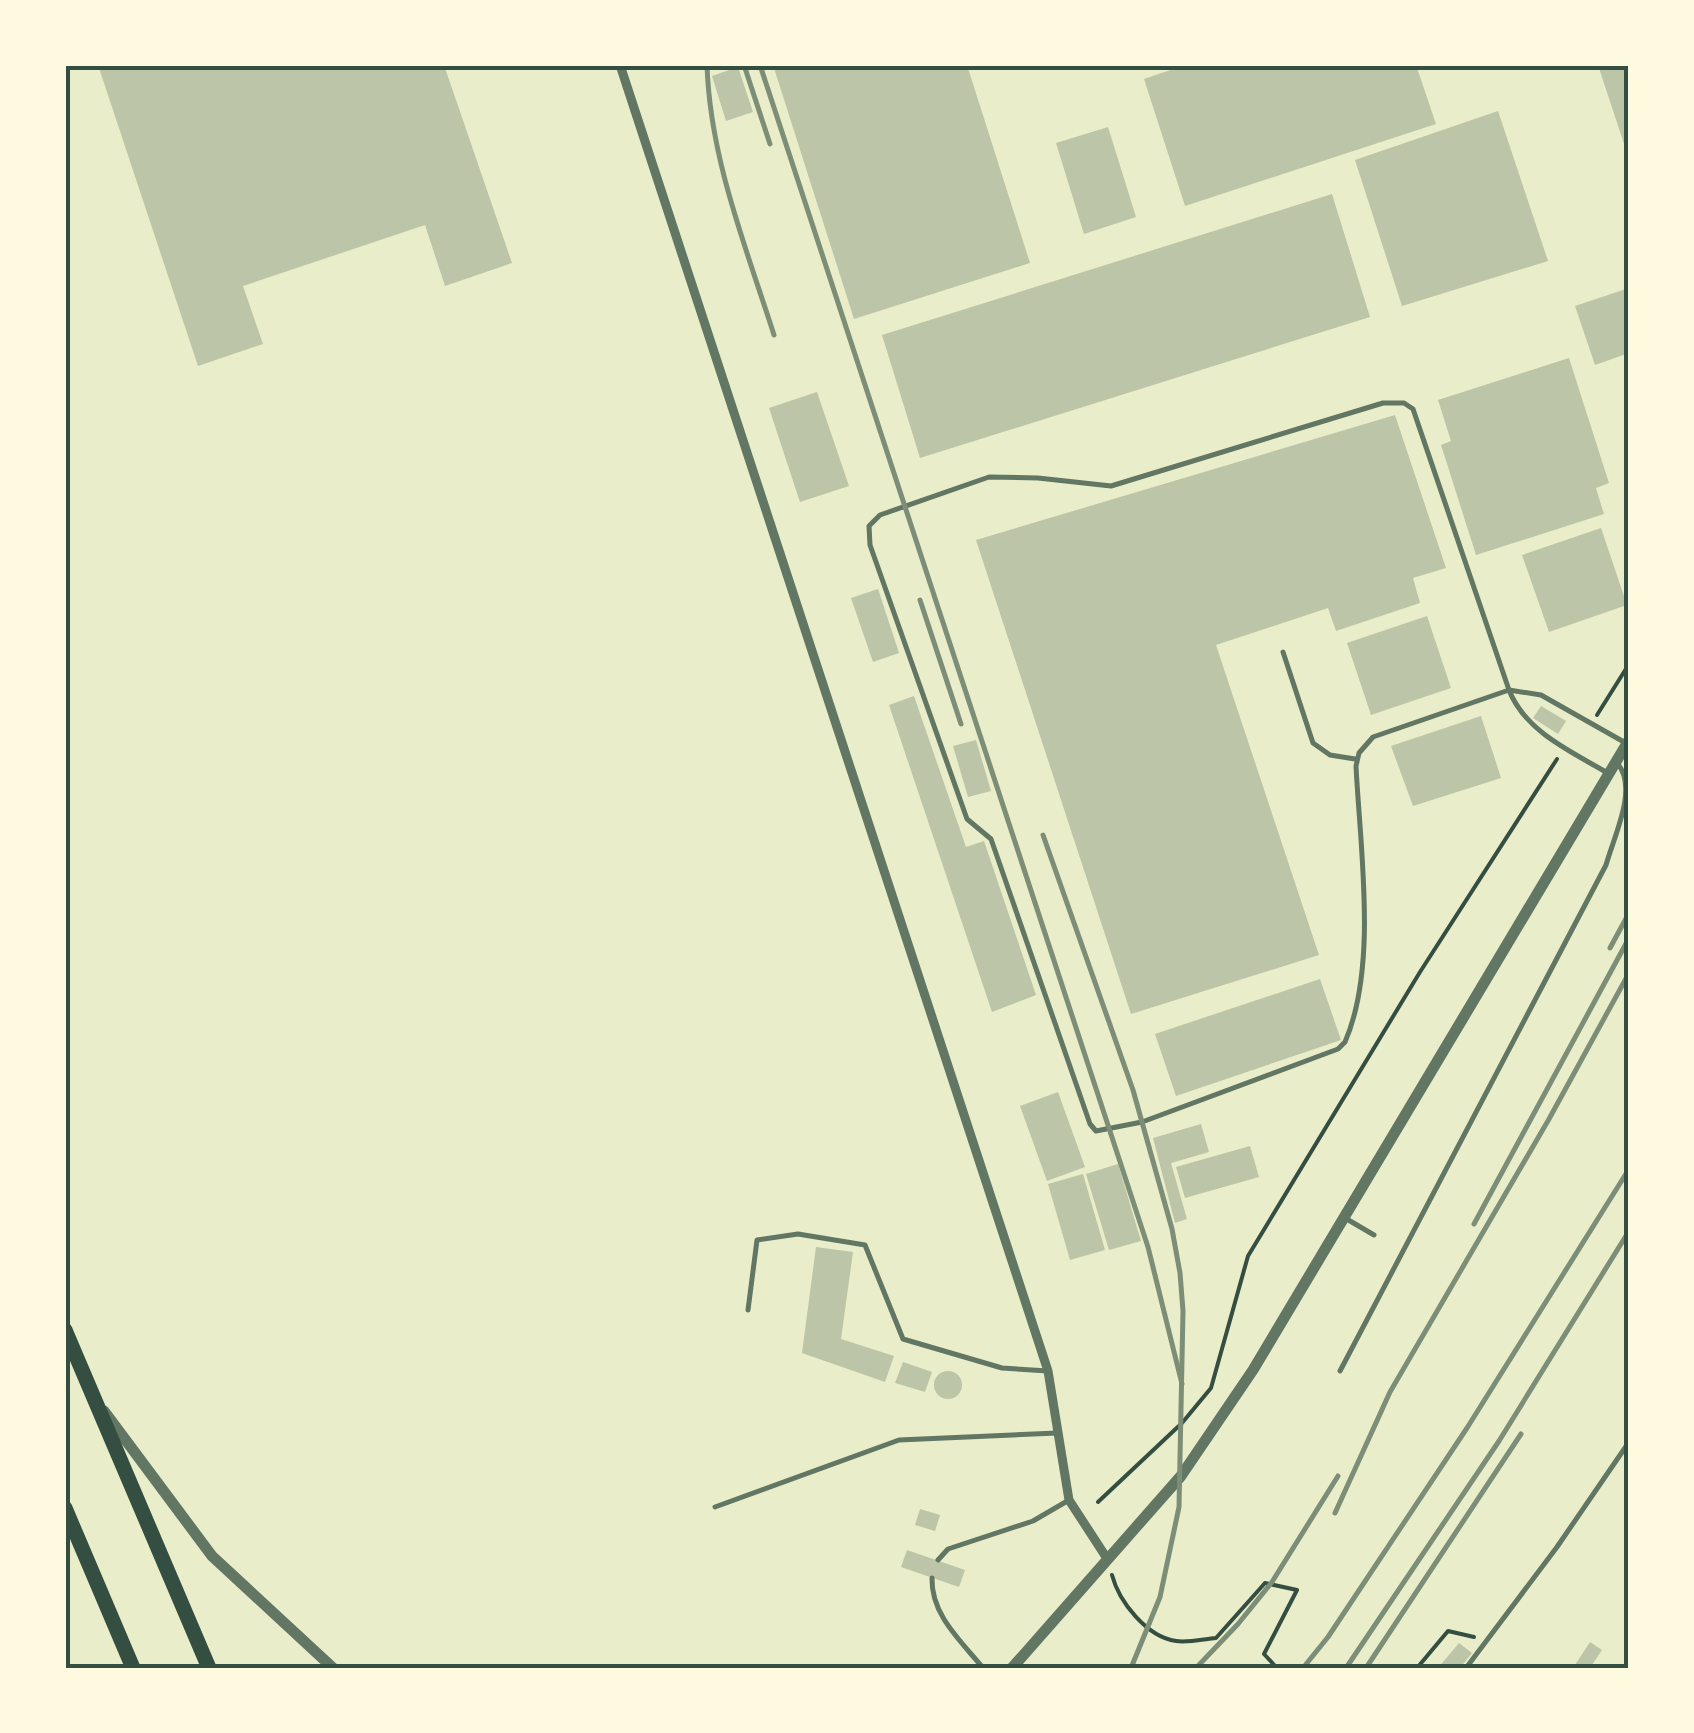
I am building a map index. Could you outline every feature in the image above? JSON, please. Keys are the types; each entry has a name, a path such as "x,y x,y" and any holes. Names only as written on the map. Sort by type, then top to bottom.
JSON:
{"highway":[{"path":"65,1330 208,1668"},
{"path":"65,1508 133,1668"}],"street":[{"path":"620,65 1048,1371 1069,1500 1108,1560"},
{"path":"1012,1668 1182,1476 1253,1370 1628,741"},
{"path":"96,1403 212,1556 333,1668"}],"lane":[{"path":"1609,774 1521,715 1509,690 1413,408 1404,404 1383,403 1111,486 989,477 880,515 869,526 870,545 967,820 991,839 1096,1132 1142,1122 1346,1042 1360,978 1364,931 1356,759 1364,745 1384,732 1509,690 1541,695 1628,741"},
{"path":"1283,652 1312,742 1330,755 1356,759"},
{"path":"1340,1371 1606,865 1628,786 1625,773 1616,762"},
{"path":"1345,1218 1374,1235"},
{"path":"748,1310 758,1240 798,1234 866,1245 903,1338 1002,1368 1048,1371"},
{"path":"715,1507 899,1440 1057,1434"},
{"path":"1466,1668 1629,1442"},
{"path":"938,1560 948,1549 1034,1522 1069,1500"},
{"path":"932,1578 933,1596 941,1617 983,1668"}],"path":[{"path":"1592,724 1629,664"},
{"path":"1098,1502 1182,1423 1211,1388 1248,1256 1420,972 1557,758 1569,750"},
{"path":"1108,1560 1116,1588 1144,1626 1176,1642 1216,1638 1265,1583 1297,1590 1264,1654 1277,1668"},
{"path":"1417,1668 1448,1630 1488,1640"}],"building":[{"path":"98,65 444,65 512,263 445,286 425,225 243,286 263,344 198,366"},
{"path":"773,65 967,65 1030,263 854,319"},
{"path":"1185,65 1416,65 1436,124 1185,206 1144,79"},
{"path":"1598,65 1629,65 1628,156"},
{"path":"738,67 753,112 726,121 712,76"},
{"path":"1498,111 1548,261 1402,306 1355,160"},
{"path":"1108,127 1136,217 1084,234 1056,143"},
{"path":"1332,194 1370,317 920,458 882,335"},
{"path":"1629,288 1629,353 1595,365 1575,306"},
{"path":"1569,358 1609,483 1596,488 1604,514 1476,555 1441,445 1451,441 1438,400"},
{"path":"817,392 849,486 800,502 769,408"},
{"path":"1395,415 1446,568 1413,578 1420,603 1336,631 1328,608 1216,645 1319,955 1131,1014 976,540"},
{"path":"1601,528 1627,605 1549,632 1522,555"},
{"path":"878,589 899,653 873,662 851,598"},
{"path":"1427,616 1451,688 1371,715 1347,643"},
{"path":"914,696 966,847 984,841 1036,995 992,1012 889,705"},
{"path":"1541,706 1566,721 1558,734 1533,718"},
{"path":"1481,716 1501,778 1413,806 1391,746"},
{"path":"976,740 991,791 968,797 953,746"},
{"path":"1320,979 1341,1040 1176,1096 1155,1034"},
{"path":"1058,1092 1085,1167 1047,1181 1020,1106"},
{"path":"1201,1124 1209,1152 1171,1163 1187,1219 1175,1223 1153,1138"},
{"path":"1250,1146 1259,1177 1185,1198 1176,1167"},
{"path":"1118,1164 1141,1241 1109,1250 1086,1174"},
{"path":"1083,1174 1105,1250 1070,1260 1048,1184"},
{"path":"816,1247 853,1252 841,1339 894,1356 885,1382 802,1353"},
{"path":"903,1362 932,1372 925,1392 895,1383"},
{"path":"948,1371 958,1375 962,1385 958,1395 948,1399 938,1395 934,1385 938,1375"},
{"path":"920,1509 940,1515 935,1531 915,1525"},
{"path":"907,1550 965,1570 959,1587 901,1567"},
{"path":"1590,1642 1602,1650 1590,1668 1573,1668"},
{"path":"1459,1643 1472,1653 1460,1668 1438,1668"}],"railway":[{"path":"707,65 722,169 774,335"},
{"path":"744,65 770,144"},
{"path":"760,65 1148,1247 1182,1384"},
{"path":"920,600 961,724"},
{"path":"1043,835 1133,1090 1172,1229 1180,1273 1183,1311 1179,1507 1160,1597 1131,1668"},
{"path":"1610,948 1629,913"},
{"path":"1474,1224 1629,938"},
{"path":"1335,1513 1390,1392 1629,973"},
{"path":"1303,1668 1328,1637 1467,1428 1629,1169"},
{"path":"1346,1668 1499,1441 1629,1231"},
{"path":"1366,1668 1521,1434"},
{"path":"1196,1668 1272,1582 1338,1476"}]}
